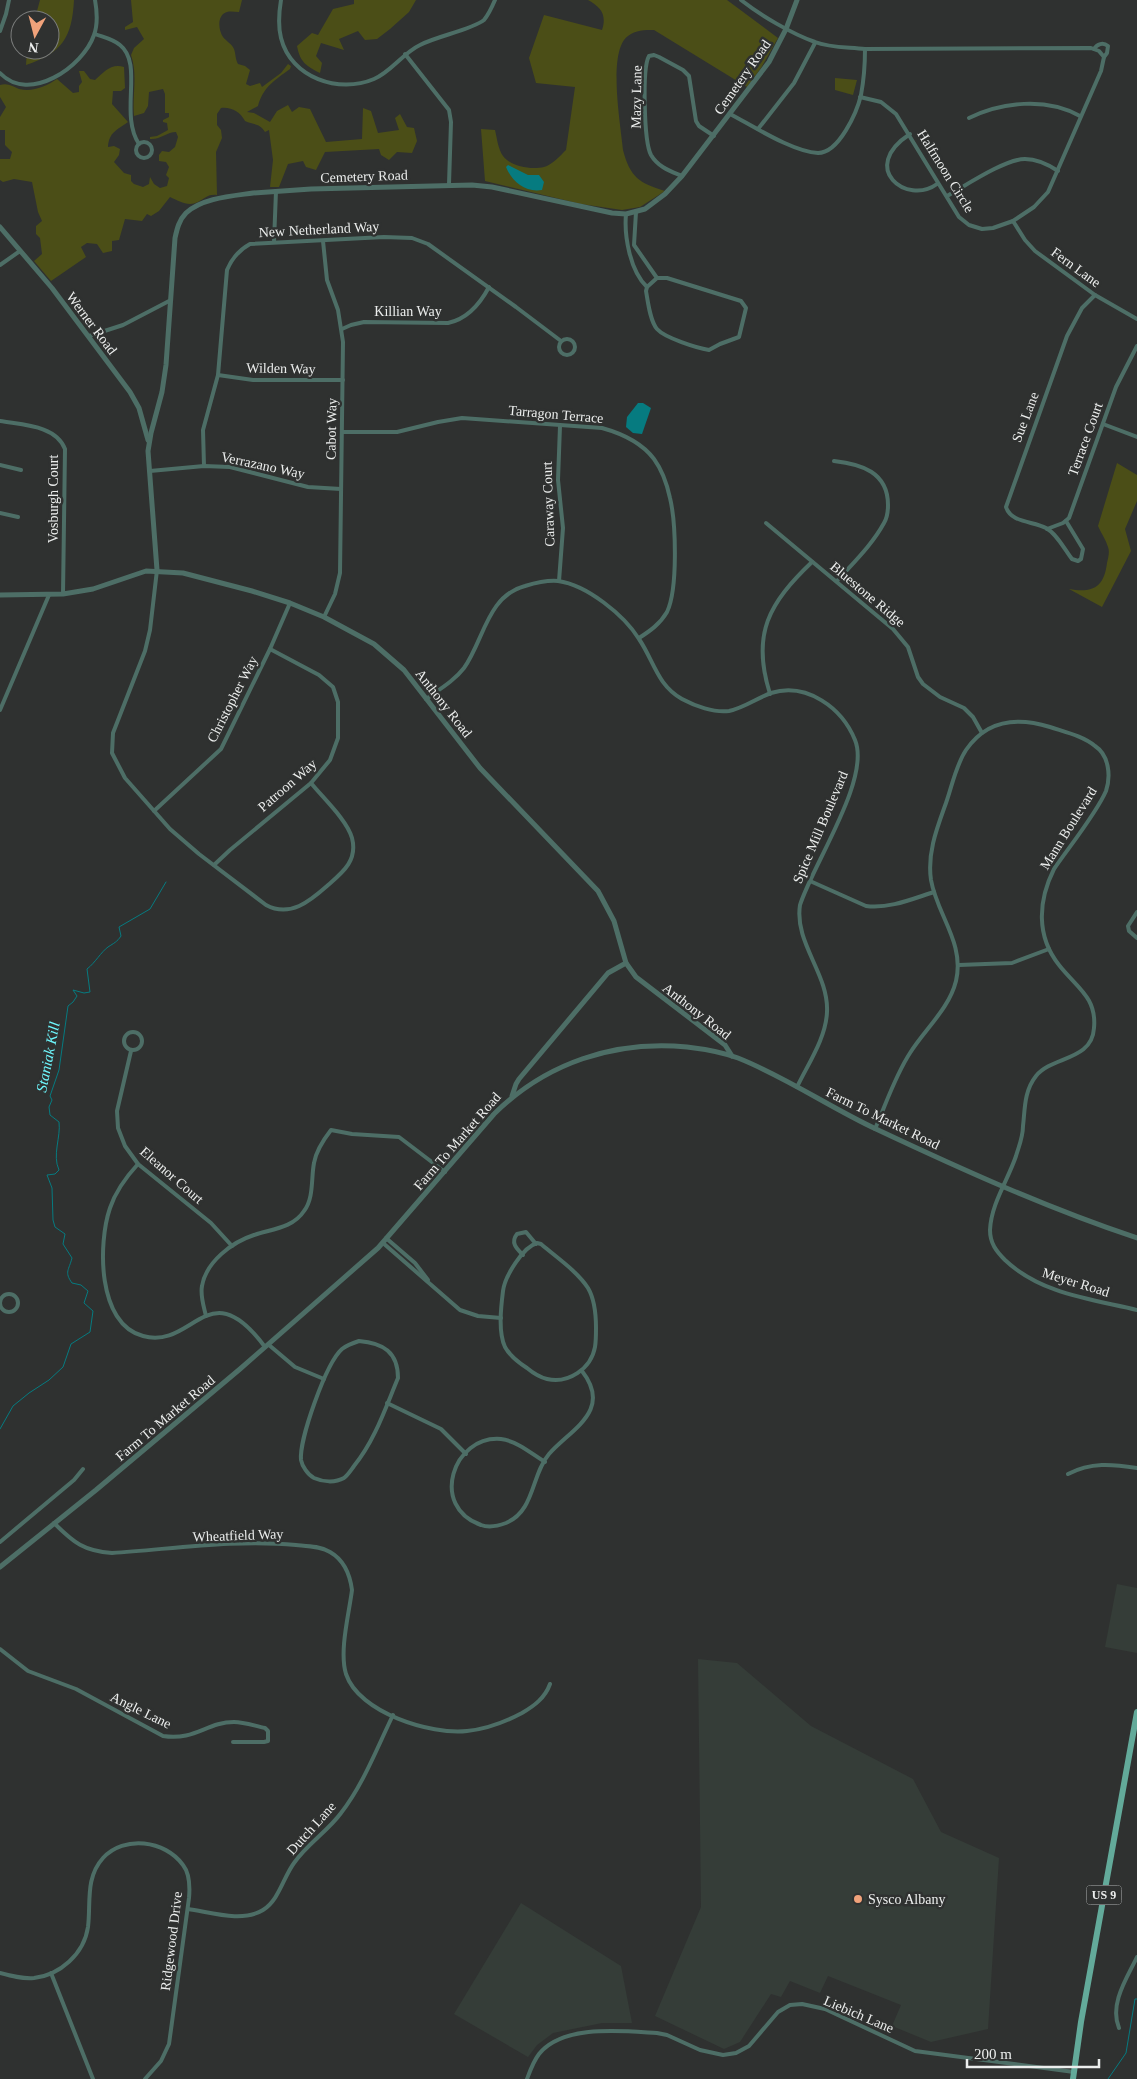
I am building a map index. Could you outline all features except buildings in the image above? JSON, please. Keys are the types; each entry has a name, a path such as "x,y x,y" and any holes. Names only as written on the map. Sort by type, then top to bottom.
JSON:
{"main road":[{"name":"US 9","path":"1074,2075 1080,2022 1133,1753 1137,1712"}],"street":[{"path":"0,31 9,0"},
{"path":"0,73 8,80 27,85 50,80 66,70 89,46 95,34 97,16 95,0"},
{"path":"281,0 279,26 281,40 288,54 295,63 319,80 341,86 362,83 378,77 405,54 434,38 478,23 489,13 495,0"},
{"path":"741,0 786,28 815,43 865,49 1094,49 1101,52 1104,57 1108,46 1099,44 1094,49"},
{"name":"Cemetery Road","path":"157,570 149,443 162,392 175,238 178,224 185,214 194,207 226,197 276,191 449,184 492,187 590,209 626,214 636,212 656,202 682,176 714,136 769,62 797,0"},
{"path":"95,34 119,44 127,52 131,70 130,121 134,134 140,144"},
{"path":"758,129 794,83 815,43"},
{"path":"730,114 758,129 806,150 818,153 827,151 841,138 860,97 864,75 865,49"},
{"path":"405,54 449,110 451,122 449,184"},
{"name":"Mazy Lane","path":"682,176 666,170 656,162 650,154 646,140 646,68 649,56 659,57 683,70 689,76 696,121 699,126 714,136"},
{"name":"Halfmoon Circle","path":"860,97 887,105 896,114 910,134 937,184 947,196 959,217 968,225 993,228 1013,222 1045,197 1101,71 1104,57"},
{"path":"794,83 800,87"},
{"path":"969,118 984,110 1005,105 1047,106 1066,109 1080,116"},
{"path":"910,134 899,141 889,153 886,166 888,173 902,187 911,190 924,190 937,184"},
{"path":"146,143 150,146 151,152 149,156 142,158 137,154 136,150 140,144 146,143"},
{"path":"827,151 830,157"},
{"path":"947,196 986,174 1013,161 1024,158 1047,164 1058,170"},
{"path":"274,242 276,191"},
{"path":"636,212 634,245 657,278"},
{"path":"626,214 624,233 626,242 640,277 647,287 648,304 658,330 709,350 739,338 746,308 741,301 668,278 657,278 647,287"},
{"name":"Fern Lane","path":"1013,222 1035,251 1095,295 1137,319"},
{"name":"Werner Road","path":"0,227 89,336 130,392 139,408 149,443"},
{"name":"New Netherland Way","path":"204,466 203,430 218,375 227,270 231,261 246,246 254,243 323,241 384,236 420,240 443,254 561,341"},
{"name":"Cabot Way","path":"323,241 327,280 342,329 343,380 339,582 324,617"},
{"path":"0,265 20,250"},
{"name":"Killian Way","path":"342,329 364,322 448,323 456,321 470,312 489,287"},
{"name":"Sue Lane","path":"1047,529 1008,514 1006,503 1066,336 1082,308 1095,295"},
{"path":"89,336 124,325 171,300"},
{"name":"New Netherland Way","path":"571,340 575,346 574,351 570,354 563,354 559,348 561,341 571,340"},
{"name":"Terrace Court","path":"1066,521 1072,512 1122,373 1137,346"},
{"name":"Wilden Way","path":"218,375 252,380 343,380"},
{"name":"Tarragon Terrace","path":"342,432 397,432 462,418 560,426 583,426 616,432 638,444 653,457 664,479 672,508 675,553 672,596 666,612 659,622 639,638"},
{"name":"Vosburgh Court","path":"0,421 48,432 60,439 65,449 63,594"},
{"path":"1103,424 1137,437"},
{"name":"Caraway Court","path":"559,581 563,528 558,480 560,426"},
{"path":"834,461 856,464 870,471 881,480 886,488 888,497 885,522 837,581"},
{"path":"0,465 21,470"},
{"name":"Verrazano Way","path":"150,471 204,466 230,467 308,487 342,489"},
{"path":"0,513 18,517"},
{"path":"1066,521 1083,549 1081,559 1078,561 1072,559 1047,529 1066,521"},
{"name":"Bluestone Ridge","path":"766,523 837,581 902,638 923,684 940,696 964,708 982,733"},
{"path":"770,694 762,657 764,629 778,600 796,577 812,562"},
{"path":"157,570 153,611 145,651 112,744 112,753 119,770 170,829 270,908 287,910 307,904 347,868 353,851 349,830 311,783"},
{"name":"Anthony Road","path":"0,595 63,594 93,589 146,571 157,570 183,573 211,579 290,603 324,617 374,644 404,670 480,768 598,891 614,920 626,963 636,977 725,1045 733,1056"},
{"name":"Spice Mill Boulevard","path":"426,699 453,680 465,666 492,613 509,592 534,583 559,581 584,590 600,600 620,617 639,638 662,684 694,705 729,711 770,694 785,691 802,692 828,703 847,723 856,743 858,765 853,786 800,905 799,922 825,993 827,1010 824,1031 797,1087"},
{"path":"0,710 48,595"},
{"name":"Christopher Way","path":"154,811 221,749 270,649 290,603"},
{"name":"Patroon Way","path":"214,865 311,783 330,760 338,738 338,702 335,692 319,675 270,649"},
{"name":"Mann Boulevard","path":"874,1129 908,1055 943,1010 953,993 959,965 954,943 934,892 931,879 930,856 934,836 967,749 982,733 1005,721 1034,722 1088,741 1101,751 1106,760 1108,774 1106,790 1047,882 1042,906 1041,925 1049,950 1058,965 1089,1000 1095,1017 1094,1033 1091,1042 1081,1052 1037,1074 1032,1082 1024,1107 1021,1141 1002,1187"},
{"path":"810,881 866,906 873,907 885,906 934,892"},
{"path":"1137,912 1128,926 1129,931 1137,938"},
{"path":"959,965 1012,963 1049,950"},
{"path":"512,1096 519,1079 608,973 626,963"},
{"name":"Eleanor Court","path":"133,1032 140,1036 142,1042 138,1048 131,1051 126,1047 124,1041 126,1035 133,1032"},
{"name":"Farm To Market Road","path":"0,1567 267,1346 385,1240 494,1114 512,1096 563,1065 615,1049 667,1045 707,1050 733,1056 762,1068 874,1129 1002,1187 1047,1206 1137,1238"},
{"name":"Eleanor Court","path":"131,1051 118,1104 117,1121 125,1146 138,1164 210,1223 232,1246"},
{"path":"206,1316 202,1297 203,1281 215,1261 232,1246 252,1235 288,1225 304,1212 310,1198 316,1156 332,1129 352,1134 399,1137 445,1172"},
{"path":"138,1164 120,1186 108,1215 102,1272 112,1307 130,1330 150,1337 170,1334 206,1316 220,1314 239,1320 267,1346 295,1367 324,1379"},
{"name":"Meyer Road","path":"1002,1187 991,1218 990,1236 1000,1256 1014,1268 1042,1285 1061,1292 1137,1310"},
{"path":"523,1255 515,1246 514,1240 517,1234 526,1232 533,1238 536,1244"},
{"path":"385,1240 460,1310 478,1316 501,1318"},
{"path":"536,1244 541,1244 582,1280 593,1301 596,1321 595,1349 592,1358 582,1371 563,1379 548,1380 534,1374 518,1362 505,1347 501,1318 505,1282 523,1255 536,1244"},
{"path":"9,1294 15,1296 18,1300 16,1309 11,1312 5,1311 0,1304 1,1298 9,1294"},
{"path":"359,1341 381,1346 395,1358 398,1367 398,1378 366,1452 344,1478 332,1482 312,1477 301,1460 312,1412 324,1379 340,1350 359,1341"},
{"path":"545,1462 509,1441 501,1439 480,1442 466,1454 453,1470 452,1494 457,1508 466,1518 482,1526 493,1527 516,1519 523,1511 549,1455 585,1421 589,1412 592,1393 589,1382 582,1371"},
{"path":"387,1403 441,1429 466,1454"},
{"path":"1068,1474 1089,1465 1112,1464 1137,1468"},
{"path":"0,1542 74,1480 83,1469"},
{"name":"Wheatfield Way","path":"54,1523 71,1540 95,1552 112,1553 270,1542 310,1546 329,1551 343,1564 351,1581 352,1590 344,1653 347,1674 351,1684 365,1700 393,1716 435,1730 466,1731 499,1724 530,1708 547,1693 550,1684"},
{"name":"Angle Lane","path":"0,1649 28,1671 76,1689 163,1736 174,1738 188,1736 218,1725 234,1722 265,1728 268,1731 268,1740 264,1742 233,1742"},
{"name":"Dutch Lane","path":"188,1909 238,1916 251,1915 263,1910 274,1900 294,1862 344,1809 393,1716"},
{"name":"Ridgewood Drive","path":"0,1973 20,1978 32,1978 51,1973 69,1962 85,1940 89,1916 89,1890 95,1869 108,1853 123,1845 132,1843 156,1846 165,1850 183,1865 190,1886 188,1909 169,2044 161,2061 145,2079"},
{"path":"1119,2028 1115,2015 1117,2002 1122,1986 1137,1957"},
{"path":"51,1973 93,2079"},
{"name":"Liebich Lane","path":"527,2079 539,2054 558,2039 587,2032 658,2034 667,2035 700,2050 723,2055 736,2053 749,2046 778,2012 790,2005 802,2004 825,2009 915,2051 1074,2075"}],"shaded area":[{"path":"1117,1584 1137,1588 1137,1653 1105,1647"},
{"path":"698,1659 737,1663 811,1726 913,1779 941,1832 999,1858 988,2029 931,2042 892,2026 901,2005 828,1976 820,1993 790,1981 781,1997 771,1994 740,2042 724,2049 655,2016 701,1907"},
{"path":"521,1903 621,1966 632,2023 602,2023 553,2033 537,2045 528,2057 454,2014"}],"green space":[{"path":"40,0 74,0 71,24 60,45 60,10 37,10"},
{"path":"131,0 242,0 239,12 228,12 221,16 219,26 223,37 234,49 238,64 250,70 246,84 250,86 260,83 262,87 281,73 288,64 291,66 290,69 266,89 258,106 247,112 254,113 270,122 277,111 288,105 292,112 299,107 310,109 326,142 362,139 363,108 371,111 378,133 399,130 395,118 400,114 407,127 414,128 417,141 412,153 397,152 389,160 381,155 379,149 325,152 316,170 306,167 303,161 288,164 279,187 270,187 273,160 269,130 265,132 259,126 245,121 235,111 229,108 221,108 217,114 217,125 221,130 222,138 216,152 217,195 209,196 191,204 170,197 159,211 151,216 147,214 142,221 125,219 119,240 112,241 112,251 103,253 97,244 87,243 81,247 86,257 51,281 34,261 42,254 40,238 36,234 36,226 42,221 38,212 32,182 14,179 3,182 0,180 0,159 10,159 12,152 5,145 5,130 0,130 0,117 6,107 0,97 0,85 29,90 57,79 73,93 79,92 79,86 82,82 79,71 84,71 90,79 95,80 111,67 124,67 125,88 121,91 113,91 112,104 128,122 117,129 112,135 108,147 114,146 120,149 119,155 114,162 124,173 131,175 131,181 134,184 143,187 149,184 150,177 154,184 160,188 167,186 169,178 166,175 169,167 166,162 159,161 159,155 162,151 169,152 175,147 178,137 176,132 150,139 150,137 157,136 168,130 167,123 163,122 163,120 169,117 169,113 165,113 165,94 163,89 149,92 148,106 144,113 134,116 134,70 131,55 134,48 144,39 137,27 125,30 125,27 133,22"},
{"path":"354,0 416,0 409,12 377,39 365,40 358,31 339,39 344,50 321,43 316,56 322,63 320,73 304,63 297,46 312,33 318,35 333,9 354,4"},
{"path":"588,0 727,0 778,38 761,68 747,87 654,30 637,31 628,36 622,44 618,57 617,72 618,107 623,150 629,167 637,178 648,185 665,191 640,207 622,210 581,204 485,181 481,129 495,130 503,156 511,163 522,167 539,168 547,166 566,150 575,87 536,83 529,58 544,15 602,30 604,20 602,12"},
{"path":"26,60 38,60 26,65"},
{"path":"835,78 857,80 853,95 835,90"},
{"path":"1117,463 1137,475 1137,501 1125,529 1131,551 1102,607 1069,589 1090,589 1096,587 1103,578 1109,551 1098,526"}],"water":[{"path":"508,165 528,175 539,175 544,182 542,190 530,190 520,185 506,167"},
{"path":"638,403 643,403 651,408 642,434 633,433 626,427 627,417"}],"waterway":[{"name":"Staniak Kill","path":"0,1429 13,1406 49,1380 63,1367 71,1344 90,1332 93,1311 84,1303 88,1291 81,1285 72,1283 68,1276 72,1258 63,1244 65,1234 55,1227 53,1220 52,1188 47,1175 55,1174 59,1170 56,1158 59,1122 50,1115 49,1107 52,1100 50,1096 59,1070 68,1006 77,996 73,990 84,993 90,992 87,969 105,949 120,938 119,927 150,909 166,882"},
{"path":"1108,2079 1126,2053 1135,1999 1137,1999"}],"place":[{"name":"Sysco Albany","path":"858,1899"}]}
